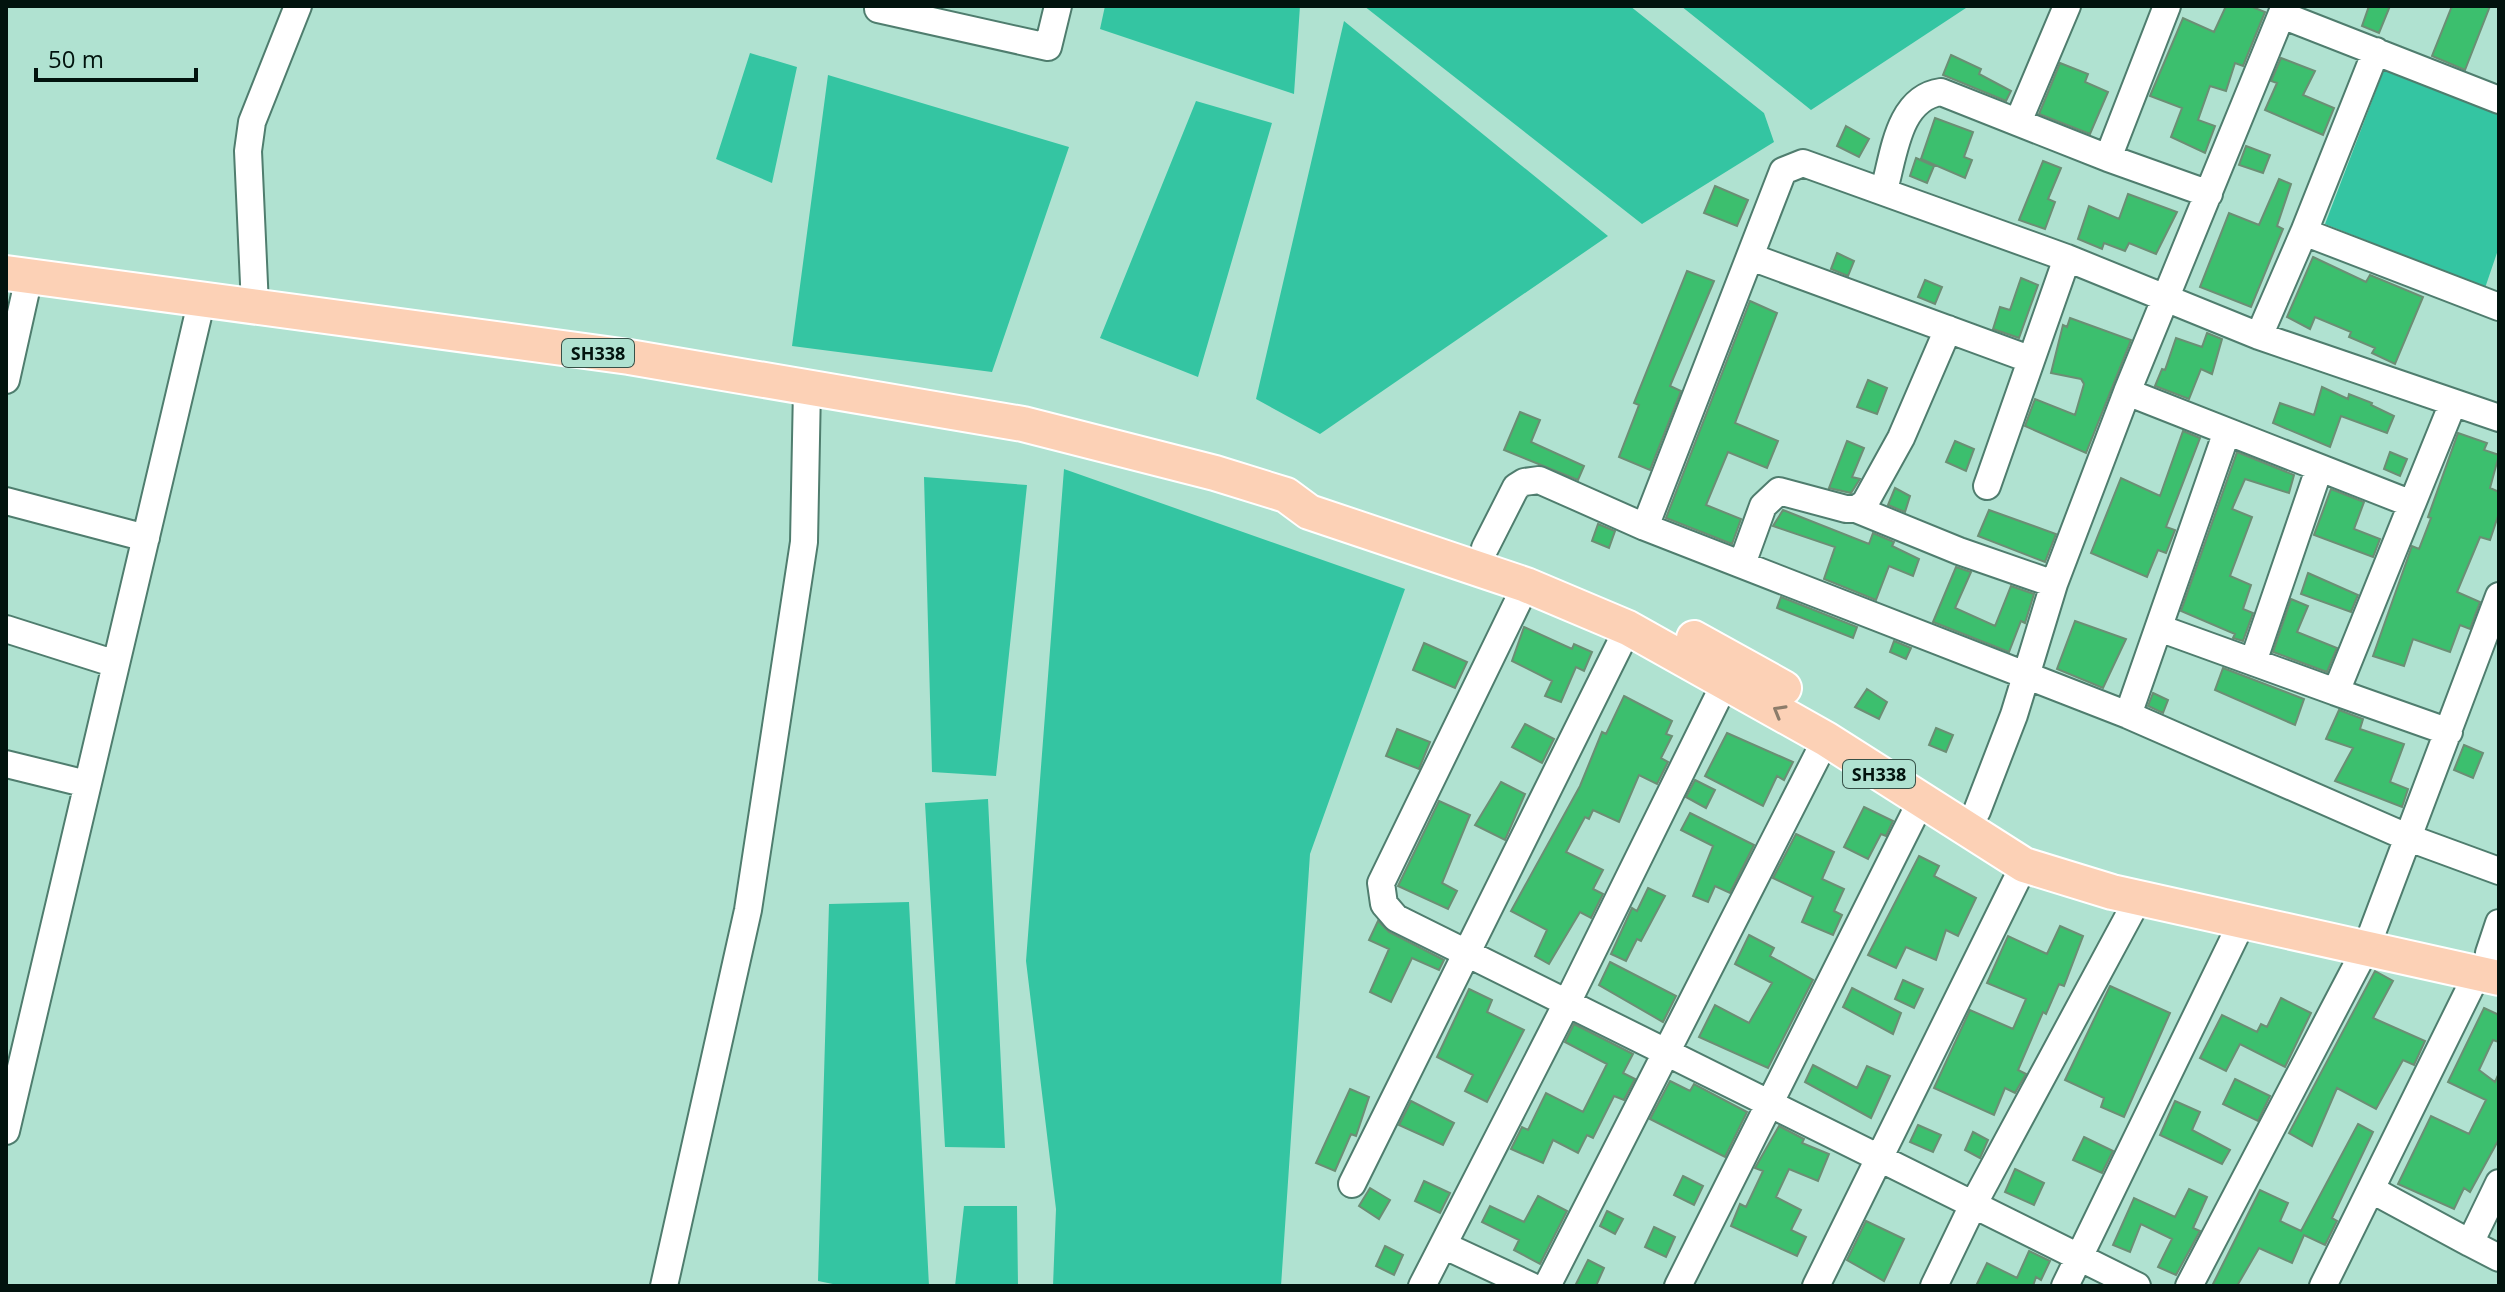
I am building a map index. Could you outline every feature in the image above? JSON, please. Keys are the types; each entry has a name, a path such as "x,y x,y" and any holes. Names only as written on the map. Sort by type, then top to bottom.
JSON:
{"main road":[{"name":"SH338","path":"18,275 629,357 1023,424 1200,468 1286,495 1309,512 1526,585 1628,628 1826,739 2024,865 2242,922 2493,951"},
{"name":"SH338","path":"1286,495 1304,490 1328,494 1485,548 1639,611 1737,659 1838,720 1977,811 2049,852 2116,874 2371,937"}],"street":[{"path":"255,306 248,151 252,122 298,6"},
{"path":"873,7 1048,47 1058,6"},
{"path":"2018,122 2067,6"},
{"path":"2108,158 2167,6"},
{"path":"1977,811 2014,715 2054,584 2127,392 2283,10 2499,100"},
{"path":"2259,336 2376,51"},
{"path":"1884,190 1909,109 1930,93 1941,92 2209,194"},
{"path":"1645,527 1783,171 1792,165 1811,164 1884,190 2067,258 2259,336 2499,418"},
{"path":"2304,232 2496,298"},
{"path":"1751,257 2029,359"},
{"path":"1987,486 2029,359 2067,258"},
{"path":"6,380 18,275"},
{"path":"6,1131 12,1083 87,784 202,299"},
{"path":"1856,509 1872,493 1901,438 1948,329"},
{"path":"664,1286 748,910 804,542 807,388"},
{"path":"2127,392 2226,434 2412,504"},
{"path":"2336,692 2453,403"},
{"path":"2128,715 2226,434"},
{"path":"2253,662 2319,469"},
{"path":"1485,548 1516,487 1532,480 2128,715 2405,846 2499,871"},
{"path":"1742,564 1763,506 1779,491 1856,509 1959,551 2054,584"},
{"path":"6,501 146,538"},
{"path":"1526,585 1381,883 1384,904 1396,918 2137,1286"},
{"path":"2189,1286 2371,937 2499,596"},
{"path":"1352,1184 1628,628"},
{"path":"2159,628 2449,732"},
{"path":"6,629 116,664"},
{"path":"1422,1286 1567,1003 1726,681"},
{"path":"1547,1286 1826,739"},
{"path":"6,764 87,784"},
{"path":"1678,1286 1921,801"},
{"path":"1816,1286 2024,865"},
{"path":"1934,1286 1973,1205 2139,897"},
{"path":"2065,1286 2242,922"},
{"path":"2323,1286 2493,951"},
{"path":"2470,1243 2499,1183"},
{"path":"2372,1190 2499,1258"},
{"path":"1443,1245 1531,1286"}],"shaded area":[{"path":"1105,6 1300,6 1294,94 1100,29"},
{"path":"1364,6 1630,6 1764,113 1774,142 1642,224"},
{"path":"1681,6 1969,6 1811,110"},
{"path":"1344,21 1608,236 1320,434 1256,399"},
{"path":"750,53 797,67 772,183 716,159"},
{"path":"2385,67 2499,114 2499,247 2485,288 2325,224"},
{"path":"828,75 1069,147 992,372 792,346"},
{"path":"1196,101 1272,123 1198,377 1100,338"},
{"path":"1064,469 1405,589 1310,854 1281,1286 1053,1286 1056,1209 1026,961"},
{"path":"924,477 1027,485 996,776 932,772"},
{"path":"988,799 1005,1148 945,1147 925,803"},
{"path":"909,902 929,1286 843,1286 818,1281 829,904"},
{"path":"964,1206 1017,1206 1018,1286 955,1286"}],"building":[{"path":"2226,6 2250,6 2265,12 2243,66 2235,63 2226,91 2210,86 2198,120 2215,126 2205,153 2171,137 2182,108 2150,96 2183,18 2214,32"},
{"path":"2369,6 2390,6 2379,33 2362,26"},
{"path":"2452,6 2490,6 2465,70 2432,56"},
{"path":"1951,55 1981,69 1979,74 2011,91 2006,101 1943,75"},
{"path":"2281,58 2315,71 2303,95 2334,108 2323,135 2265,110 2277,83 2271,81"},
{"path":"2060,63 2088,74 2085,82 2108,92 2090,134 2039,114"},
{"path":"1935,118 1973,132 1964,157 1972,160 1965,178 1921,159"},
{"path":"1846,126 1869,139 1859,157 1837,146"},
{"path":"2246,146 2270,155 2263,173 2239,165"},
{"path":"1916,158 1934,166 1927,183 1910,176"},
{"path":"2043,161 2061,168 2048,199 2055,202 2045,229 2019,220"},
{"path":"2279,179 2291,184 2277,226 2283,229 2251,307 2200,287 2229,213 2259,225"},
{"path":"1715,186 1748,200 1737,226 1704,213"},
{"path":"2128,194 2177,212 2156,254 2129,243 2125,251 2104,243 2102,249 2078,239 2089,206 2119,219"},
{"path":"1837,253 1854,261 1848,276 1831,269"},
{"path":"2313,257 2366,282 2370,275 2423,297 2395,364 2372,353 2375,348 2349,337 2351,332 2315,317 2310,329 2287,317"},
{"path":"1687,271 1714,281 1670,386 1681,391 1650,470 1619,457 1639,405 1634,403"},
{"path":"2021,278 2038,285 2019,338 1993,329 2000,307 2010,310"},
{"path":"1925,280 1942,287 1935,304 1918,297"},
{"path":"1750,301 1777,313 1735,423 1778,441 1767,468 1728,452 1706,505 1741,519 1732,544 1666,518"},
{"path":"2070,318 2131,340 2086,453 2025,426 2035,399 2075,415 2084,384 2081,379 2051,373 2063,325 2067,327"},
{"path":"2207,333 2222,339 2212,374 2201,369 2189,399 2155,386 2162,369 2165,370 2176,338 2202,347"},
{"path":"1868,380 1887,388 1877,414 1857,407"},
{"path":"2322,387 2348,399 2349,394 2372,403 2394,416 2387,433 2341,416 2330,447 2273,423 2280,403 2314,415"},
{"path":"1520,412 1540,420 1531,442 1584,466 1578,480 1504,450"},
{"path":"2183,431 2200,438 2166,527 2175,530 2166,553 2158,550 2147,577 2091,553 2121,478 2160,496"},
{"path":"2458,433 2487,443 2484,450 2499,455 2490,488 2499,492 2499,513 2490,540 2480,537 2457,592 2480,602 2470,629 2460,625 2450,652 2413,639 2404,666 2373,656 2412,546 2419,549 2431,518 2428,517"},
{"path":"1847,441 1864,448 1852,477 1860,479 1851,493 1829,488"},
{"path":"1955,441 1974,449 1966,471 1946,462"},
{"path":"2237,452 2294,475 2289,493 2245,479 2232,509 2252,517 2230,576 2251,585 2243,609 2253,613 2243,641 2233,638 2235,634 2181,611"},
{"path":"2390,452 2407,459 2400,476 2384,469"},
{"path":"1895,488 1910,496 1905,512 1888,505"},
{"path":"2331,489 2364,502 2354,529 2380,539 2373,557 2314,535"},
{"path":"1783,510 1869,544 1873,533 1894,542 1892,546 1919,559 1913,576 1889,566 1876,600 1824,579 1835,547 1773,526"},
{"path":"1989,510 2056,534 2045,562 1978,536"},
{"path":"1598,524 1615,531 1609,548 1592,541"},
{"path":"1956,567 1971,572 1955,608 1995,626 2011,586 2034,594 2025,623 2021,621 2009,652 1933,622"},
{"path":"2308,573 2358,595 2351,612 2301,594"},
{"path":"1781,597 1857,627 1853,638 1777,608"},
{"path":"2291,599 2308,606 2297,632 2337,648 2327,672 2273,652"},
{"path":"2075,621 2126,639 2103,688 2057,669"},
{"path":"1524,627 1572,649 1574,644 1592,652 1584,671 1576,667 1561,702 1545,696 1552,681 1512,661"},
{"path":"1894,641 1911,648 1906,659 1890,652"},
{"path":"1424,643 1467,662 1455,688 1413,670"},
{"path":"2223,668 2304,699 2295,725 2215,690"},
{"path":"1867,689 1887,702 1879,719 1855,707"},
{"path":"2153,693 2168,700 2163,713 2148,706"},
{"path":"1624,696 1672,721 1666,734 1672,736 1661,758 1668,762 1657,784 1639,775 1619,822 1593,810 1589,819 1585,817 1566,852 1603,870 1593,889 1603,894 1591,918 1580,912 1549,964 1535,956 1547,930 1511,911 1580,786 1602,732 1606,734"},
{"path":"2339,710 2363,719 2360,729 2404,744 2390,782 2408,789 2402,807 2335,781 2353,748 2326,739"},
{"path":"1525,724 1554,739 1542,763 1512,747"},
{"path":"1936,728 1953,735 1946,752 1929,745"},
{"path":"1397,729 1430,742 1419,769 1386,756"},
{"path":"1727,733 1793,762 1784,780 1777,776 1763,806 1705,776"},
{"path":"2464,745 2483,753 2473,778 2454,770"},
{"path":"1695,780 1715,790 1706,808 1686,797"},
{"path":"1501,782 1525,794 1505,840 1475,825"},
{"path":"1439,801 1470,815 1442,883 1457,891 1448,909 1398,886"},
{"path":"1864,807 1893,821 1886,836 1881,834 1868,859 1844,847"},
{"path":"1690,813 1754,845 1730,893 1715,886 1708,902 1693,896 1713,846 1681,830"},
{"path":"1796,834 1834,852 1822,879 1844,889 1834,911 1842,915 1833,935 1802,922 1813,897 1773,878"},
{"path":"1919,856 1939,866 1934,876 1976,898 1958,936 1946,930 1936,960 1906,947 1896,968 1868,955"},
{"path":"1648,888 1665,896 1641,941 1637,939 1626,961 1611,954 1632,908 1637,911"},
{"path":"1378,921 1389,932 1444,960 1439,970 1412,958 1391,1002 1370,992 1389,949 1369,940"},
{"path":"2060,926 2083,936 2064,986 2059,984 2046,1014 2043,1012 2018,1070 2026,1074 2015,1093 2005,1088 1994,1115 1934,1088 1970,1010 2013,1029 2026,999 1987,983 2008,936 2047,954"},
{"path":"1749,935 1774,948 1770,956 1813,980 1768,1068 1699,1037 1715,1005 1749,1023 1772,983 1735,964"},
{"path":"1610,962 1676,996 1663,1022 1599,985"},
{"path":"2375,971 2393,981 2373,1018 2425,1041 2414,1065 2403,1060 2376,1109 2337,1088 2312,1146 2289,1133"},
{"path":"1903,980 1923,989 1914,1008 1895,999"},
{"path":"2110,986 2170,1013 2124,1117 2101,1107 2104,1098 2065,1080"},
{"path":"1852,988 1901,1013 1893,1034 1843,1007"},
{"path":"1469,989 1492,1000 1487,1012 1524,1030 1487,1102 1465,1091 1473,1075 1437,1057"},
{"path":"2281,998 2311,1013 2285,1067 2240,1044 2226,1071 2200,1058 2222,1015 2257,1032 2261,1024 2267,1027"},
{"path":"2484,1008 2499,1015 2499,1042 2493,1040 2479,1070 2495,1082 2499,1073 2499,1139 2470,1192 2464,1188 2454,1209 2398,1184 2431,1116 2469,1134 2486,1100 2448,1082"},
{"path":"1574,1024 1633,1054 1623,1073 1635,1079 1624,1100 1614,1096 1593,1138 1587,1135 1578,1153 1553,1140 1543,1163 1511,1149 1522,1127 1528,1130 1546,1093 1583,1112 1607,1064 1565,1042"},
{"path":"1813,1065 1857,1088 1867,1066 1890,1076 1871,1118 1805,1082"},
{"path":"2235,1079 2270,1096 2258,1121 2223,1104"},
{"path":"1670,1081 1690,1091 1694,1084 1747,1112 1725,1157 1650,1119"},
{"path":"1350,1089 1369,1097 1356,1136 1351,1134 1335,1171 1316,1163"},
{"path":"1411,1101 1454,1123 1443,1145 1399,1125"},
{"path":"2175,1101 2200,1112 2192,1130 2230,1150 2222,1164 2160,1135"},
{"path":"2358,1124 2373,1132 2332,1218 2337,1221 2325,1245 2304,1235 2292,1263 2259,1248 2237,1286 2212,1286 2260,1190 2288,1203 2280,1221 2301,1231"},
{"path":"1918,1125 1941,1135 1933,1152 1910,1142"},
{"path":"1779,1126 1804,1139 1802,1143 1829,1154 1818,1181 1789,1169 1776,1197 1801,1210 1791,1230 1806,1237 1797,1256 1731,1226 1740,1204 1746,1207 1763,1171 1755,1168"},
{"path":"1973,1132 1988,1140 1980,1158 1965,1150"},
{"path":"2084,1137 2113,1151 2102,1173 2073,1160"},
{"path":"2015,1169 2044,1183 2034,1205 2005,1192"},
{"path":"1683,1176 1703,1186 1694,1205 1674,1195"},
{"path":"1424,1181 1450,1193 1440,1213 1415,1201"},
{"path":"1370,1188 1390,1200 1379,1219 1359,1206"},
{"path":"2189,1189 2207,1197 2193,1228 2200,1231 2176,1275 2158,1267 2172,1239 2141,1224 2130,1252 2113,1245 2134,1198 2175,1217"},
{"path":"1538,1196 1567,1211 1540,1264 1514,1250 1519,1240 1482,1222 1490,1206 1524,1222"},
{"path":"1607,1211 1623,1219 1615,1234 1600,1226"},
{"path":"1866,1221 1904,1239 1884,1281 1847,1260"},
{"path":"1654,1227 1675,1237 1666,1257 1645,1247"},
{"path":"1385,1246 1403,1255 1394,1275 1376,1266"},
{"path":"2029,1251 2050,1261 2041,1280 2036,1277 2033,1286 1976,1286 1987,1263 2017,1278"},
{"path":"1588,1260 1604,1268 1596,1286 1575,1286"}]}
